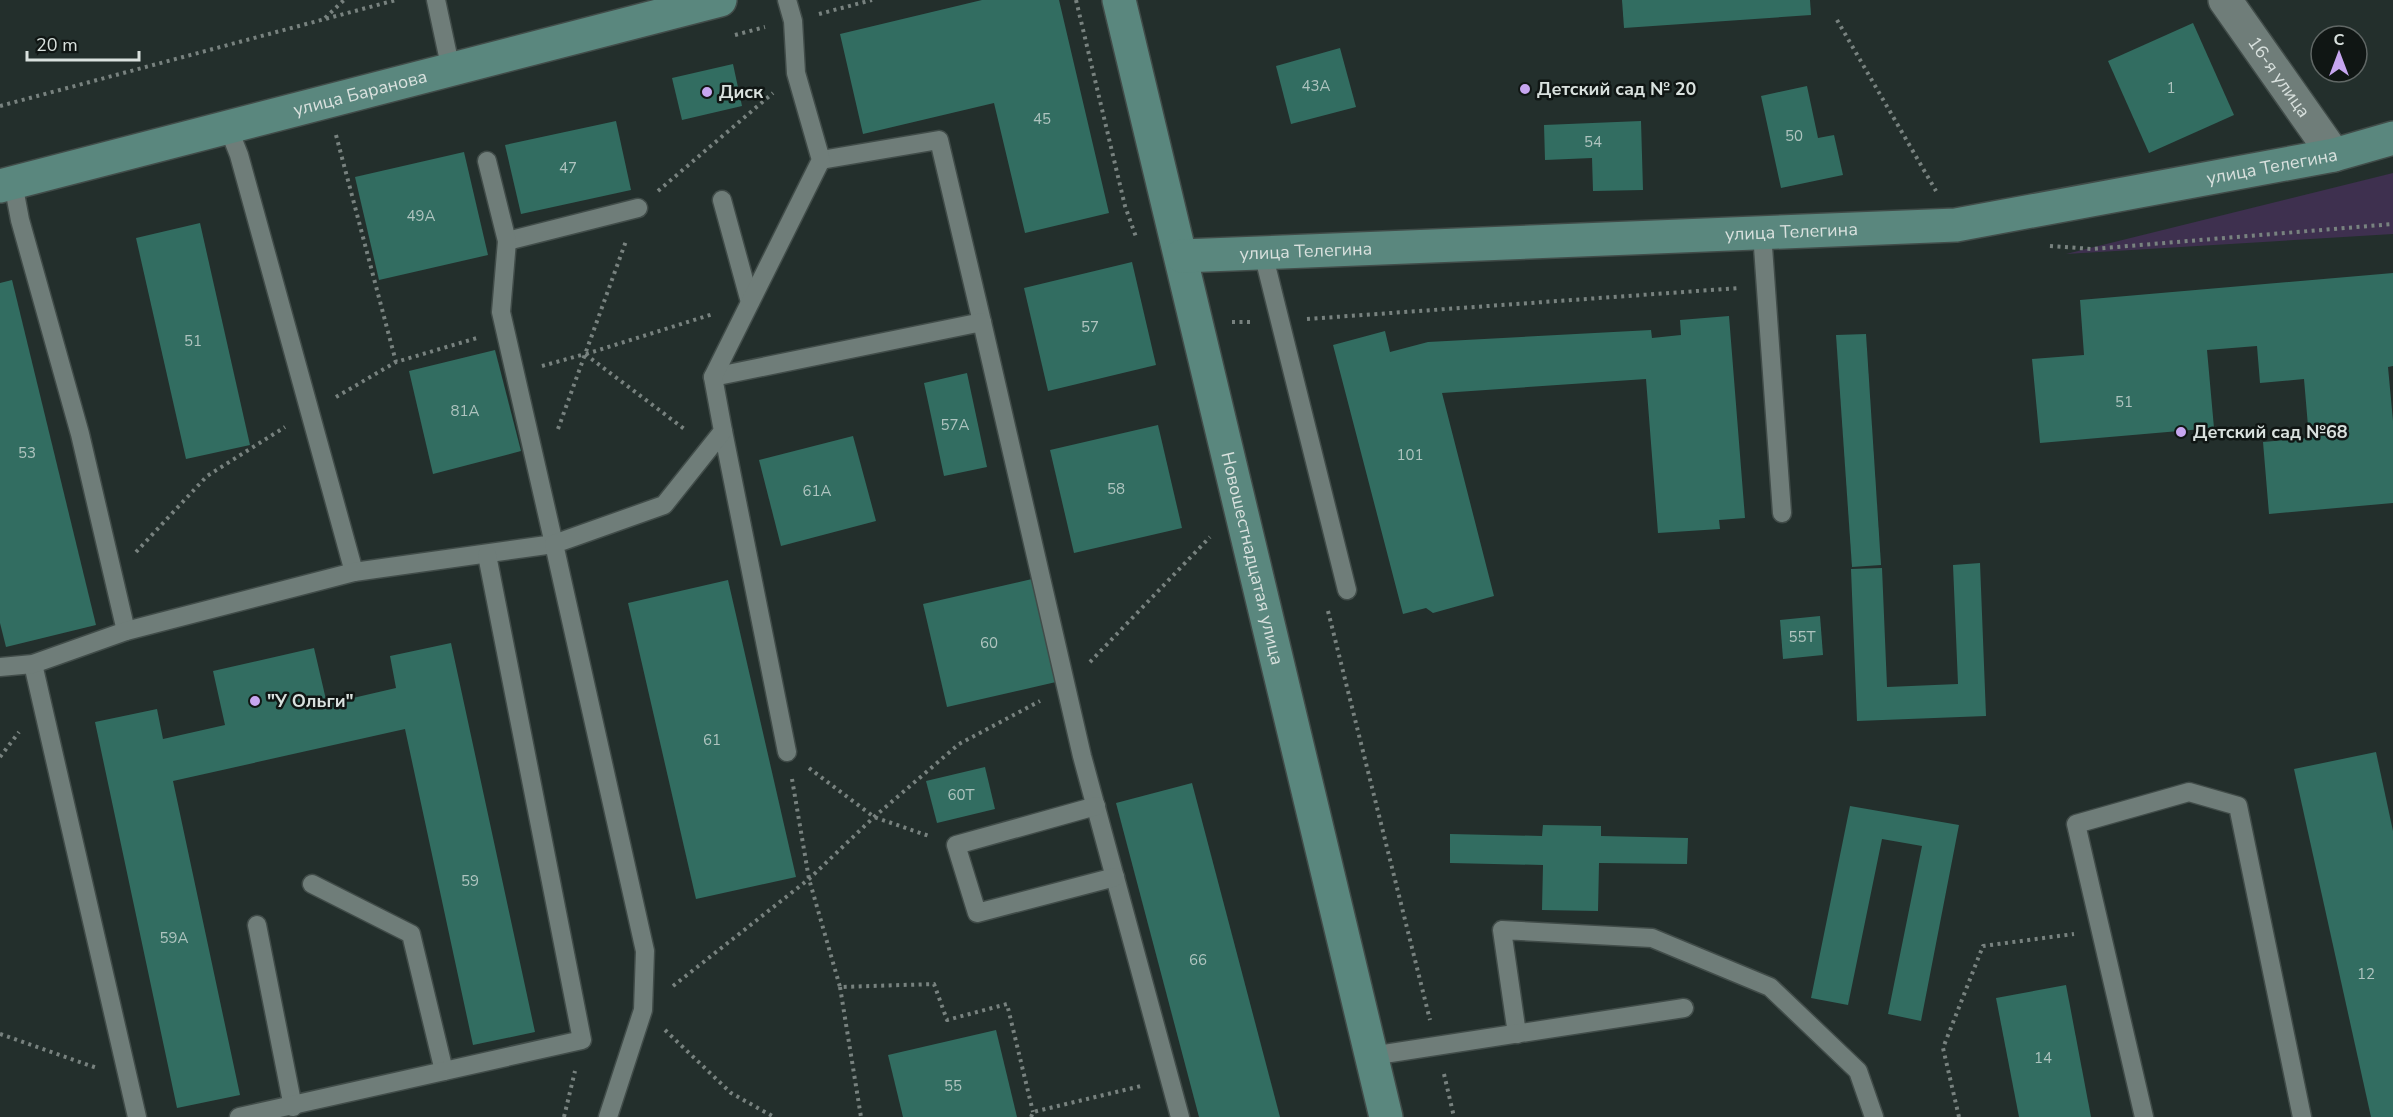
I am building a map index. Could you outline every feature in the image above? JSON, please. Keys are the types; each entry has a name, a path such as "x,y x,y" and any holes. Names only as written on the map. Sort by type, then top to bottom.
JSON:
{"street":[{"name":"улица Баранова","path":"7,185 720,0"},
{"name":"Новошестнадцатая улица","path":"1119,0 1386,1117"},
{"name":"16-я улица","path":"2225,0 2334,155"},
{"name":"улица Телегина","path":"1182,256 1956,225 2334,155 2393,138"}],"lane":[{"path":"436,0 451,70"},
{"path":"787,0 793,21 796,73 821,160 713,376 787,752"},
{"path":"228,127 239,155 354,572"},
{"path":"821,160 939,140 1095,806 1180,1117"},
{"path":"486,161 507,241 501,312 645,951 643,1010 608,1117"},
{"path":"7,185 20,219 80,434 126,631"},
{"path":"722,200 750,302"},
{"path":"507,241 638,208"},
{"path":"1762,233 1782,513"},
{"path":"1263,253 1347,590"},
{"path":"713,376 982,322"},
{"path":"0,667 33,664 126,631 354,572 487,555 554,543 664,505 723,431"},
{"path":"239,1117 292,1107 582,1040 487,555"},
{"path":"33,664 137,1117"},
{"path":"2144,1117 2076,824 2189,792 2238,806 2302,1117"},
{"path":"1095,806 956,845 977,913 1115,877"},
{"path":"312,884 411,934 444,1071"},
{"path":"257,926 292,1107"},
{"path":"1517,1034 1502,930 1652,938 1770,987 1858,1071 1874,1117"},
{"path":"1371,1056 1684,1008"}],"path":[{"path":"325,19 344,0"},
{"path":"0,106 396,0"},
{"path":"1837,20 1956,225"},
{"path":"539,483 638,208 796,73"},
{"path":"335,132 396,362"},
{"path":"2045,246 2092,249 2393,224"},
{"path":"1198,324 1745,288 1765,265"},
{"path":"515,374 750,302"},
{"path":"585,354 709,448"},
{"path":"774,1117 731,1093 643,1010 809,879 874,817 959,744 1068,686 1210,537"},
{"path":"1347,590 1325,600 1454,1117"},
{"path":"787,752 874,817 956,845"},
{"path":"787,752 809,879 840,987 861,1117"},
{"path":"1959,1117 1942,1048 1983,946 2101,930"},
{"path":"840,987 934,984 947,1020 1007,1004 1032,1115 1170,1079"},
{"path":"0,1034 128,1079"},
{"path":"564,1117 582,1040"}],"shaded area":[{"path":"2393,173 2393,234 2066,254"}],"building":[{"path":"982,0 1059,0 1109,213 1025,233 994,103 863,134 840,34"},
{"path":"1622,0 1810,0 1811,15 1624,28"},
{"path":"2193,23 2234,115 2149,153 2108,61"},
{"path":"1340,48 1356,107 1291,124 1276,66"},
{"name":"Диск","path":"733,64 742,106 682,120 672,78"},
{"path":"1807,86 1818,138 1834,135 1843,175 1781,188 1761,96"},
{"path":"616,121 631,190 521,214 505,145"},
{"path":"1641,121 1643,190 1593,191 1592,158 1545,160 1544,125"},
{"path":"464,152 488,255 379,280 355,177"},
{"path":"200,223 250,445 186,459 136,238"},
{"path":"1132,262 1156,365 1048,391 1024,288"},
{"path":"2393,273 2393,366 2388,367 2393,421 2393,503 2269,514 2263,442 2309,438 2304,379 2260,383 2257,346 2207,350 2214,428 2040,443 2032,359 2084,355 2080,300"},
{"path":"12,280 96,625 6,647 0,623 0,283"},
{"path":"1729,316 1745,518 1719,520 1720,529 1658,533 1646,379 1442,393 1494,596 1433,613 1426,608 1403,614 1333,345 1385,331 1390,352 1428,342 1651,330 1652,338 1681,335 1680,320"},
{"path":"1866,334 1881,565 1852,567 1836,335"},
{"path":"495,350 521,451 433,474 409,371"},
{"path":"967,373 987,467 944,476 924,383"},
{"path":"1158,425 1182,528 1074,553 1050,450"},
{"path":"853,436 876,521 781,546 759,460"},
{"path":"1980,563 1986,716 1857,721 1851,569 1882,568 1887,687 1958,684 1953,565"},
{"path":"1032,579 1056,682 947,707 923,604"},
{"path":"728,580 796,877 696,899 628,603"},
{"path":"1820,616 1823,655 1783,659 1780,620"},
{"path":"451,643 535,1032 473,1045 405,729 173,781 240,1095 177,1108 95,722 157,709 163,739 225,725 213,671 314,648 327,704 396,688 390,656"},
{"path":"2376,752 2393,831 2393,1117 2371,1117 2294,769"},
{"path":"985,767 995,809 937,823 926,781"},
{"path":"1192,783 1280,1117 1199,1117 1116,803"},
{"path":"1850,806 1959,825 1921,1021 1888,1014 1922,846 1882,839 1848,1005 1811,998"},
{"path":"1543,825 1601,826 1601,836 1688,838 1687,864 1599,863 1598,911 1542,910 1543,865 1450,863 1450,834 1542,836"},
{"path":"2066,985 2091,1117 2019,1117 1996,998"},
{"path":"996,1030 1017,1117 903,1117 888,1055"}],"place":[{"name":"Детский сад № 20","path":"1525,89"},
{"name":"Диск","path":"707,92"},
{"name":"Детский сад №68","path":"2181,432"},
{"name":"\"У Ольги\"","path":"255,701"}]}
